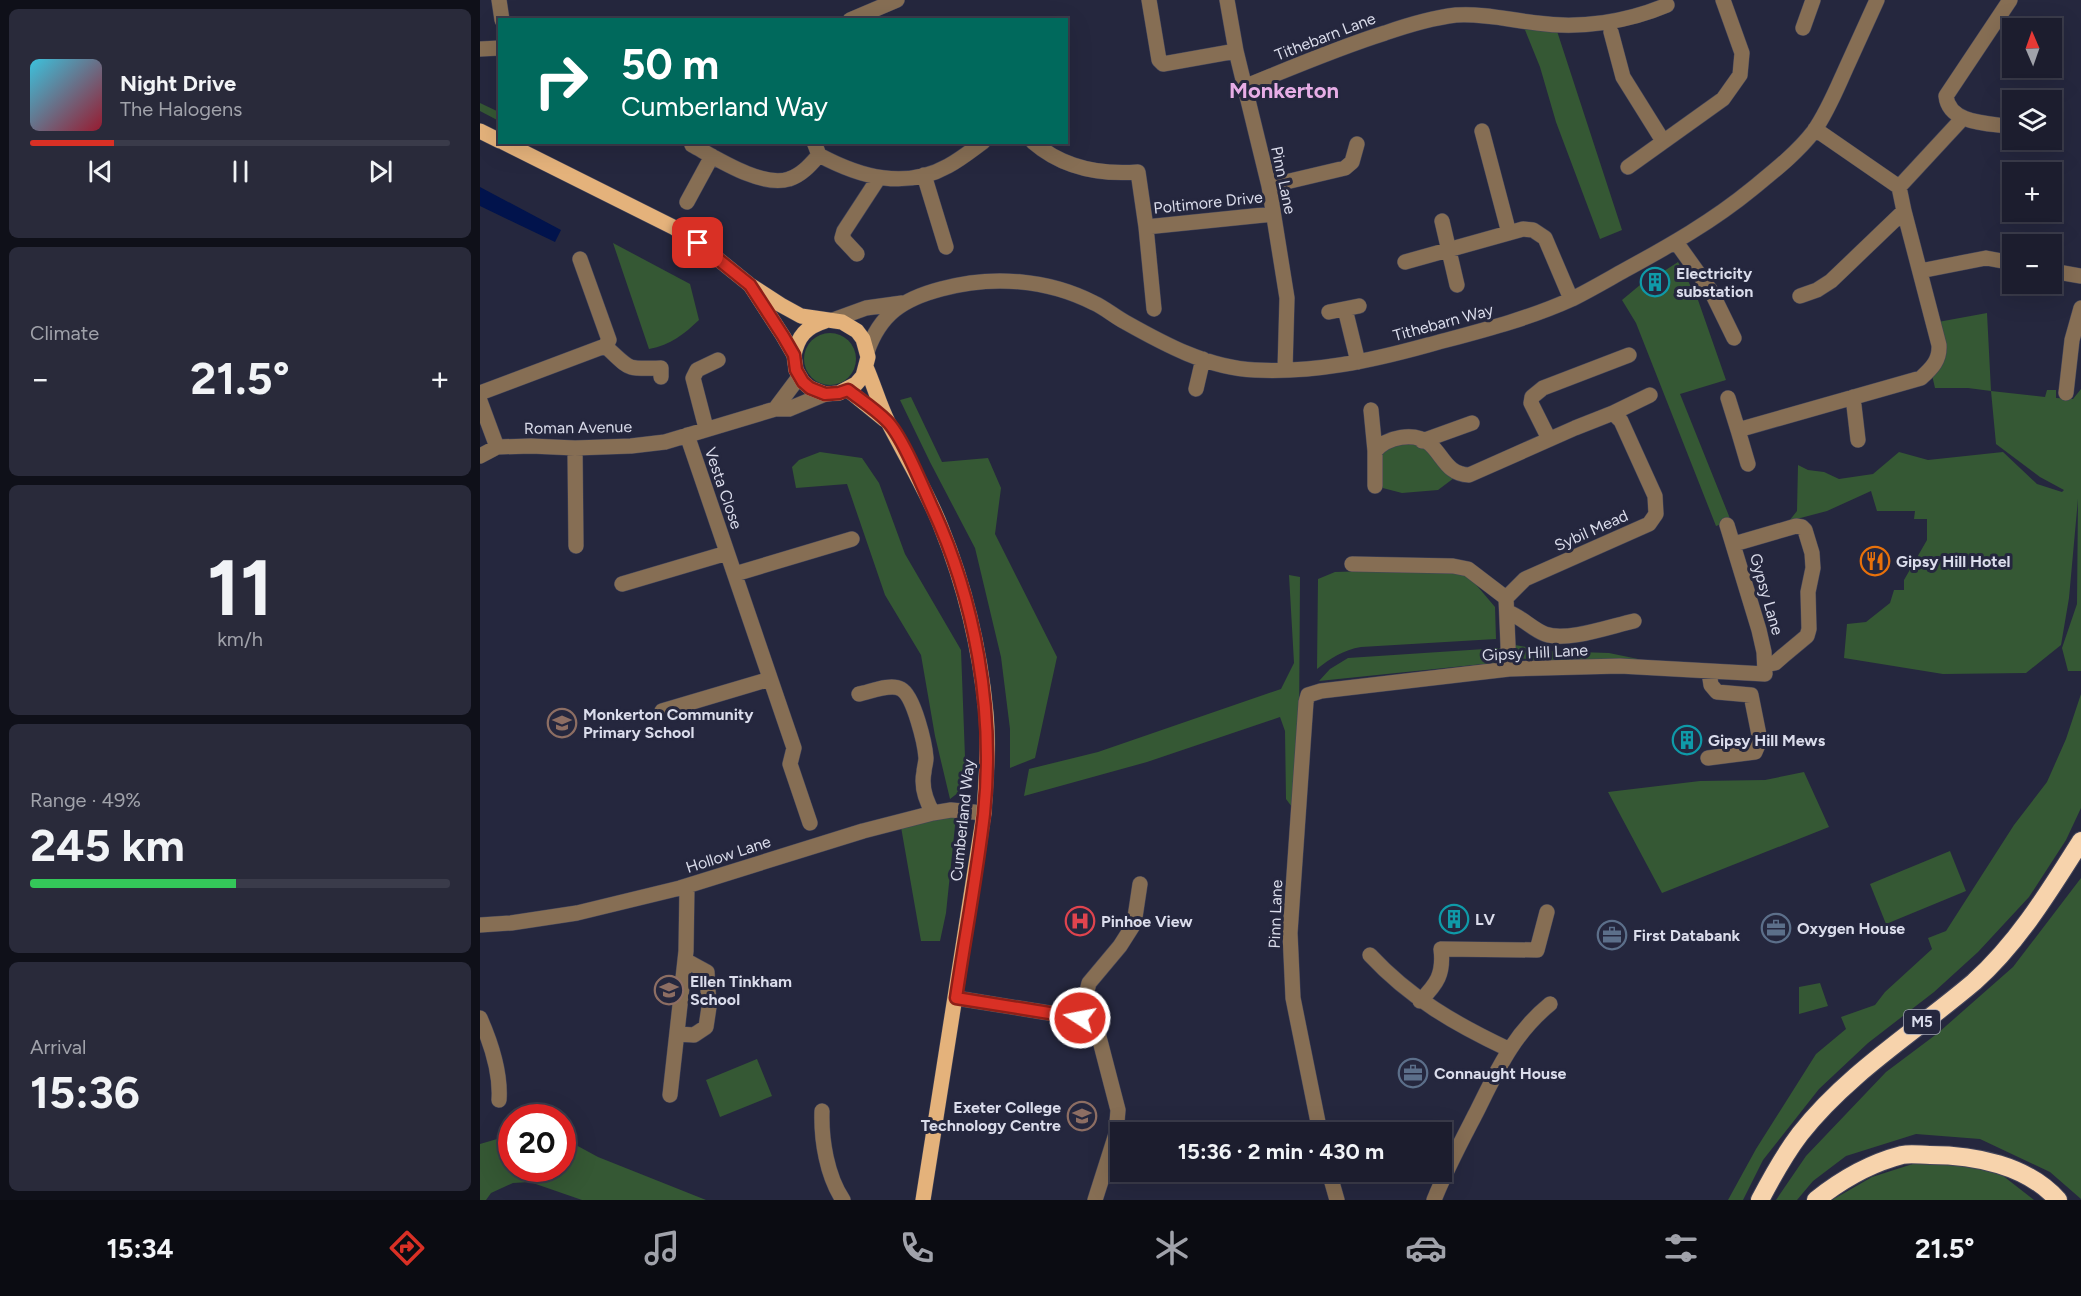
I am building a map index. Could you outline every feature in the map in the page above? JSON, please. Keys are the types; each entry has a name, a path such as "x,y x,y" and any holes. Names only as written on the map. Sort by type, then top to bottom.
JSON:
{"highway":[{"name":"M5","path":"1760,1200 1779,1164 1800,1134 1828,1102 1876,1059 1975,980 2012,941 2044,899 2081,841"},
{"path":"1816,1200 1869,1166 1905,1155 1915,1155 1959,1156 1985,1160 2026,1176 2051,1192 2058,1200"}],"main road":[{"name":"Cumberland Way","path":"480,131 498,140"},
{"name":"Cumberland Way","path":"505,144 673,227 698,243 750,285 801,316 829,320 850,326 857,331 863,339 867,359 888,422 908,454 941,526 956,567 974,636 986,712 987,753 984,813 923,1200"},
{"name":"Cumberland Way","path":"750,285 794,355 799,377"},
{"path":"794,355 796,343 803,333 813,325 829,320"},
{"path":"799,377 810,388 825,394 839,393 848,390 862,376 867,359"},
{"name":"Cumberland Way","path":"848,390 888,422"}],"street":[{"path":"498,0 502,18"},
{"path":"855,18 897,0"},
{"path":"1149,0 1159,60 1163,64 1236,51"},
{"name":"Pinn Lane","path":"1227,0 1244,87 1269,186 1287,298 1285,370"},
{"path":"1628,166 1723,99 1740,75 1742,53 1723,0"},
{"path":"1803,28 1813,0"},
{"name":"Tithebarn Way","path":"829,320 866,308 902,303 928,292 959,284 998,280 1029,283 1071,293 1095,303 1122,321 1165,344 1203,359 1239,369 1321,369 1358,362 1479,331 1571,299 1676,242 1754,188 1794,153 1815,129 1832,100 1877,0"},
{"path":"2002,125 1962,119 1947,103 1946,96 2010,0"},
{"name":"Tithebarn Lane","path":"1244,87 1354,43 1426,20 1457,15 1493,16 1535,23 1586,25 1636,16 1667,4"},
{"path":"1611,32 1623,77 1663,141"},
{"path":"480,50 498,48"},
{"path":"1899,187 1962,119"},
{"path":"1738,430 1921,378 1935,365 1940,353 1899,187 1815,129"},
{"path":"1482,131 1509,233"},
{"path":"692,145 748,173 777,181 799,174 817,149 848,170 878,179 924,175 947,167 980,144"},
{"name":"Poltimore Drive","path":"1036,144 1052,157 1083,169 1097,172 1138,172 1141,182 1154,309"},
{"path":"1269,186 1345,168 1352,162 1357,144"},
{"path":"687,202 712,156"},
{"path":"924,175 946,247"},
{"path":"857,254 842,238 844,231 878,179"},
{"path":"1800,296 1817,290 1831,281 1904,211"},
{"name":"Poltimore Drive","path":"1146,227 1273,214"},
{"path":"1442,221 1457,285"},
{"path":"1405,262 1523,229 1533,230 1545,238 1571,299"},
{"path":"1676,242 1711,291 1734,338"},
{"path":"1920,271 1986,258 2002,261"},
{"path":"480,393 605,346 609,340 580,259"},
{"path":"2062,273 2081,276"},
{"name":"Tithebarn Way","path":"867,359 872,339 880,326 902,303"},
{"path":"1329,312 1352,308 1358,362"},
{"path":"2066,393 2072,340 2081,308"},
{"path":"605,346 620,362 631,368 661,368 661,377"},
{"path":"1548,439 1531,403 1532,397 1543,388 1629,355"},
{"path":"1196,389 1203,359"},
{"path":"706,428 693,378 697,370 718,360"},
{"path":"775,409 799,377"},
{"name":"Roman Avenue","path":"497,447 575,448 665,442 775,409 789,409 825,394"},
{"path":"1374,451 1387,440 1416,438 1429,443 1445,463 1458,474 1468,475 1650,395"},
{"path":"1853,397 1858,440"},
{"path":"1728,398 1748,464"},
{"path":"480,402 497,447 480,456"},
{"path":"1371,410 1375,486"},
{"name":"Sybil Mead","path":"1507,605 1525,579 1649,524 1656,514 1655,496 1621,421 1613,413"},
{"path":"1422,441 1472,423"},
{"name":"Vesta Close","path":"687,435 794,748 790,764 810,822"},
{"path":"575,448 576,546"},
{"name":"Gypsy Lane","path":"1727,525 1759,630 1765,670"},
{"path":"1734,544 1796,526 1805,530 1812,553 1813,568 1808,592 1809,629 1807,636 1765,670"},
{"path":"735,574 852,539"},
{"name":"Vesta Close","path":"622,584 728,553"},
{"path":"1352,564 1453,566 1468,569 1520,616 1542,633 1552,636 1566,636 1634,621"},
{"path":"1507,605 1509,669"},
{"name":"Gipsy Hill Lane","path":"1308,694 1509,669 1620,666 1709,672 1765,670"},
{"path":"1708,758 1755,752 1760,740 1751,695 1717,692 1711,685 1709,672"},
{"path":"662,711 770,679"},
{"path":"859,694 900,688 908,695 917,716 926,759 923,776 926,801 933,813"},
{"name":"Pinn Lane","path":"1308,694 1290,933 1293,998 1318,1122"},
{"name":"Hollow Lane","path":"480,925 511,923 577,913 687,886 863,831 933,813 951,810 984,813"},
{"path":"1080,1018 1089,983 1120,946 1134,924 1140,884"},
{"path":"670,1095 685,960 687,886"},
{"path":"1420,1001 1434,987 1442,970 1441,949 1537,950 1547,912"},
{"path":"1370,955 1390,976 1420,1001 1470,1031 1508,1049"},
{"path":"678,1034 694,1035 706,1027 709,1007 707,972 685,960"},
{"path":"956,998 1080,1018 1095,1029 1118,1110 1116,1134 1095,1200"},
{"path":"1434,1200 1508,1049 1536,1016 1551,1004"},
{"path":"480,1018 489,1040 500,1086 499,1100"},
{"path":"822,1111 821,1132 831,1173 843,1200"},
{"path":"1332,1182 1337,1200"}],"green space":[{"path":"1523,25 1556,28 1622,230 1600,239"},
{"path":"480,103 498,112 498,120 480,111"},
{"path":"613,243 690,284 699,320 677,338 649,349"},
{"path":"1678,262 1698,300 1726,380 1680,394 1731,521 1716,526 1636,323 1622,300 1646,280 1652,290 1662,285 1658,275"},
{"path":"1987,313 1991,391 1935,388 1932,375 1943,363 1945,350 1938,322"},
{"path":"825,333 835,333 844,337 852,345 856,359 852,373 844,381 835,385 825,385 816,381 808,373 804,364 804,354 808,345 816,337"},
{"path":"2081,389 2081,671 2068,671 2062,648 2077,604 2078,499 2069,598 2061,645 2026,673 1943,674 1844,658 1847,624 1866,622 1890,603 1894,590 1904,590 1904,580 1927,540 1927,519 1914,519 1915,511 1877,511 1871,491 1827,511 1789,521 1797,511 1798,465 1839,479 1873,474 1899,452 1928,460 2003,452 2037,484 2062,492 2064,490 2040,477 1996,444 1991,391 2045,397 2047,390 2056,390 2056,398 2073,399"},
{"path":"911,397 942,462 988,458 1001,488 995,534 1057,657 1035,758 1010,768 1010,729 1001,657 975,548 900,400"},
{"path":"1416,438 1458,475 1438,490 1402,493 1375,486 1381,444"},
{"path":"820,452 862,458 879,483 905,554 961,650 966,784 950,799 935,736 921,655 885,595 847,484 796,488 792,467 799,460"},
{"path":"1401,570 1467,574 1495,607 1496,639 1361,647 1338,655 1317,669 1318,579 1335,572"},
{"path":"1289,575 1300,577 1299,730 1292,807 1286,799 1285,731 1280,717 1147,762 1024,796 1029,769 1098,752 1281,689 1294,663"},
{"path":"1515,645 1548,651 1609,653 1638,659 1531,660 1521,658 1515,653"},
{"path":"1500,648 1498,659 1493,663 1319,681 1330,669 1348,658"},
{"path":"2081,694 2081,808 2066,840 2029,897 1978,952 1934,992 1868,1043 1819,1089 1763,1160 1743,1200 1728,1200 1756,1149 1816,1054 1846,1029 1841,1017 1875,1005 1885,992 1932,949 1928,938 1946,931 2014,825 2047,782 2066,739"},
{"path":"1804,772 1829,827 1662,893 1608,792 1700,781 1765,780"},
{"path":"956,816 946,913 940,941 921,941 901,827"},
{"path":"1950,851 1966,891 1886,924 1870,884"},
{"path":"2081,878 2081,1199 2050,1172 1980,1139 1916,1134 1846,1156 1813,1181 1797,1200 1776,1200 1806,1156 1886,1072 1938,1033 2013,967"},
{"path":"1820,983 1828,1006 1799,1014 1799,987"},
{"path":"757,1059 772,1096 720,1117 706,1080"},
{"path":"498,1139 498,1182 530,1182 513,1183 491,1193 486,1200 480,1200 480,1144"},
{"path":"576,1145 598,1157 706,1200 582,1200 530,1182 576,1182"},
{"path":"1919,1162 1962,1164 2002,1175 2034,1200 1832,1200 1872,1177"}],"shaded area":[{"path":"480,187 561,230 555,242 480,206"}],"place":[{"name":"Electricity substation","path":"1655,282"},
{"name":"Gipsy Hill Hotel","path":"1875,561"},
{"name":"Monkerton Community Primary School","path":"562,723"},
{"name":"Gipsy Hill Mews","path":"1687,740"},
{"name":"LV","path":"1454,919"},
{"name":"Pinhoe View","path":"1080,921"},
{"name":"Oxygen House","path":"1776,928"},
{"name":"First Databank","path":"1612,935"},
{"name":"Ellen Tinkham School","path":"669,990"},
{"name":"Connaught House","path":"1413,1073"},
{"name":"Exeter College Technology Centre","path":"1082,1116"}],"district":[{"name":"Monkerton","path":"1284,90"}],"route":[{"path":"698,243 750,285 794,355 796,370 803,382 810,388 825,394 848,390 888,422 908,454 941,526 956,567 974,636 981,677 986,712 987,762 984,813 956,998 1080,1018"}]}
